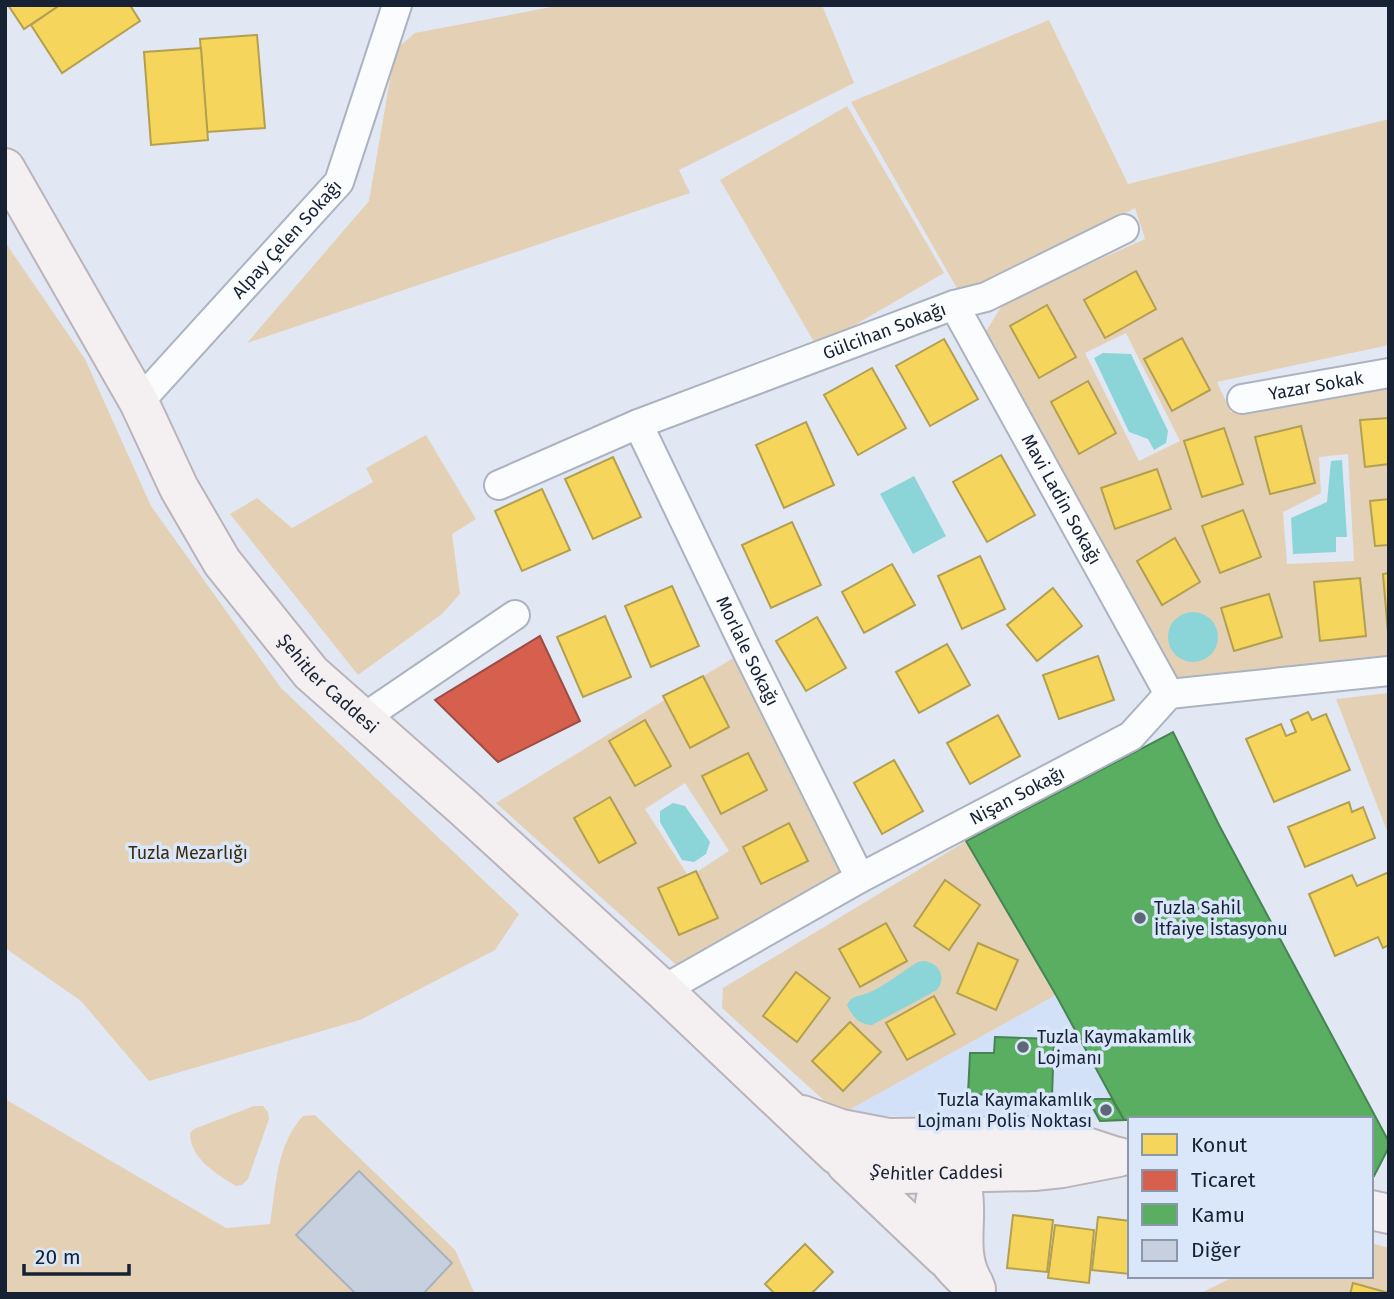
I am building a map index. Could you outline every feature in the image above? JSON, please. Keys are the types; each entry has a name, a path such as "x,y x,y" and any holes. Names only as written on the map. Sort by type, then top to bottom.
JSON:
{"main road":[{"name":"Şehitler Caddesi","path":"5,169 139,402 179,488 222,562 311,673 463,807 663,990 836,1155 879,1172 902,1174 953,1169 1034,1171 1124,1158"},
{"name":"Şehitler Caddesi","path":"778,1100 799,1114 841,1129 888,1138 1011,1135 1068,1141 1124,1158"},
{"path":"970,1282 938,1243 933,1225 935,1200 961,1153 975,1144 1011,1135"},
{"path":"916,1137 933,1142 953,1169"},
{"path":"836,1155 970,1282"},
{"path":"970,1282 969,1250 972,1236 992,1194 1000,1184 1034,1171"}],"street":[{"name":"Alpay Çelen Sokağı","path":"139,402 339,182 397,5"},
{"name":"Gülcihan Sokağı","path":"499,485 638,424 954,305 986,297 1124,229"},
{"name":"Mavi Ladin Sokağı","path":"954,305 1169,694"},
{"name":"Yazar Sokak","path":"1242,399 1389,373"},
{"name":"Morlale Sokağı","path":"638,424 860,878"},
{"path":"362,719 515,615"},
{"path":"1169,694 1389,671"},
{"name":"Nişan Sokağı","path":"663,990 860,878 1131,736 1169,694"}],"shaded area":[{"name":"Tuzla Kaymakamlık Lojmanı","path":"1056,995 1124,1120 840,1115"}],"green space":[{"path":"562,5 822,5 854,83 679,170 690,193 247,343 369,201 395,50 415,33"},
{"path":"1049,20 1128,184 1389,119 1389,345 1217,382 1231,412 1389,382 1389,659 1176,681 985,333 1004,302 1145,239 1135,208 979,290 959,292 851,102","holes":["1126,333 1180,441 1139,461 1085,353","1348,454 1354,561 1287,564 1283,512 1321,493 1319,457"]},
{"path":"847,106 944,273 817,347 720,180"},
{"name":"Tuzla Mezarlığı","path":"5,242 85,359 151,506 281,688 519,914 495,950 360,1020 149,1081 81,1001 5,948"},
{"path":"426,435 476,519 452,534 460,594 442,614 358,675 230,514 257,498 292,528 373,482 366,468"},
{"path":"733,658 845,878 682,970 496,803","holes":["685,783 729,851 689,877 645,809"]},
{"path":"1389,693 1389,836 1336,699"},
{"path":"966,841 1056,995 840,1115 722,1008 723,988"},
{"path":"5,1099 226,1228 270,1224 279,1167 287,1140 303,1116 315,1115 455,1250 475,1294 5,1294"},
{"path":"254,1106 263,1106 269,1119 248,1179 242,1185 236,1186 206,1165 195,1151 190,1133 194,1129"},
{"path":"1373,1244 1389,1248 1389,1294 1199,1294 1231,1278 1373,1278"}],"water":[{"path":"1103,353 1131,354 1168,431 1166,443 1154,450 1148,439 1129,432 1094,358"},
{"path":"1342,460 1347,537 1336,537 1336,552 1293,554 1291,518 1327,502 1331,461"},
{"path":"914,476 946,536 913,554 880,494"},
{"path":"1193,612 1210,620 1218,637 1210,654 1193,662 1176,654 1168,637 1176,620"},
{"path":"673,803 685,806 710,842 706,854 694,862 682,860 660,822 660,811"},
{"path":"924,961 940,971 941,980 937,990 872,1025 860,1022 854,1016 847,1005 852,998 871,992 918,962"}],"building: Konut":[{"path":"8,5 60,5 24,29"},
{"path":"60,5 130,5 140,21 62,73 31,25"},
{"path":"257,35 265,128 207,132 200,39"},
{"path":"201,48 208,140 151,145 144,52"},
{"path":"1136,271 1156,309 1105,338 1084,300"},
{"path":"1047,305 1076,357 1039,378 1010,326"},
{"path":"1182,338 1210,390 1172,411 1144,359"},
{"path":"944,339 978,399 930,426 896,366"},
{"path":"872,368 906,428 858,455 824,395"},
{"path":"1088,381 1116,433 1079,454 1051,402"},
{"path":"1389,418 1389,464 1365,467 1360,420"},
{"path":"806,422 834,485 784,508 756,445"},
{"path":"1301,426 1315,483 1270,494 1255,437"},
{"path":"1224,428 1243,484 1202,497 1184,441"},
{"path":"1001,455 1035,515 987,542 953,482"},
{"path":"613,457 641,517 593,539 565,479"},
{"path":"1157,469 1171,509 1115,529 1101,488"},
{"path":"542,489 570,550 522,571 495,511"},
{"path":"1389,499 1389,545 1375,546 1370,501"},
{"path":"1243,510 1261,557 1220,573 1202,526"},
{"path":"792,522 821,585 771,608 742,545"},
{"path":"1175,538 1200,582 1162,605 1137,561"},
{"path":"980,556 1005,609 962,629 938,576"},
{"path":"892,564 915,605 864,633 842,592"},
{"path":"1389,573 1389,633 1388,633 1383,574"},
{"path":"1360,578 1366,636 1320,641 1314,582"},
{"path":"672,586 699,646 651,667 625,606"},
{"path":"1053,588 1082,626 1037,661 1007,625"},
{"path":"1269,594 1282,637 1234,651 1221,608"},
{"path":"605,616 631,677 583,697 557,637"},
{"path":"817,617 846,668 806,691 776,641"},
{"path":"947,644 970,685 919,713 896,672"},
{"path":"1098,656 1114,700 1059,719 1043,675"},
{"path":"703,676 729,727 690,748 663,696"},
{"path":"1308,712 1312,720 1326,714 1350,770 1274,802 1246,739 1281,724 1286,736 1296,732 1291,720"},
{"path":"998,715 1020,756 970,784 947,743"},
{"path":"645,720 671,766 635,786 609,741"},
{"path":"748,753 767,790 721,814 702,776"},
{"path":"894,760 923,811 882,834 854,783"},
{"path":"1170,784 1243,928 1221,940 1226,949 1104,1010 1026,857"},
{"path":"610,797 636,843 599,863 574,818"},
{"path":"1349,802 1352,812 1363,807 1375,838 1305,867 1288,827"},
{"path":"789,823 808,861 761,884 743,847"},
{"path":"696,871 718,918 679,935 658,888"},
{"path":"1389,872 1389,945 1383,948 1378,937 1335,956 1309,894 1352,875 1357,886"},
{"path":"945,880 980,905 949,950 914,926"},
{"path":"886,923 907,961 860,987 839,949"},
{"path":"978,943 1018,960 996,1010 957,993"},
{"path":"796,972 830,998 797,1042 763,1016"},
{"path":"934,996 955,1034 907,1060 886,1023"},
{"path":"850,1022 881,1052 843,1091 812,1061"},
{"path":"1013,1215 1053,1220 1047,1272 1007,1268"},
{"path":"1098,1217 1128,1221 1128,1274 1092,1270"},
{"path":"1055,1225 1094,1230 1089,1283 1048,1278"},
{"path":"805,1244 833,1272 811,1294 775,1294 765,1284"},
{"path":"1353,1283 1389,1293 1389,1294 1350,1294"}],"building: Ticaret":[{"path":"540,636 580,721 498,762 435,700"}],"building: Kamu":[{"name":"Tuzla Sahil İtfaiye İstasyonu","path":"1173,732 1219,825 1389,1142 1374,1176 1373,1117 1128,1117 1128,1120 1124,1120 1056,995 966,841"},
{"name":"Tuzla Kaymakamlık Lojmanı","path":"995,1037 1054,1039 1052,1097 968,1094 970,1053 994,1053"},
{"name":"Tuzla Kaymakamlık Lojmanı Polis Noktası","path":"1088,1099 1112,1099 1124,1120 1100,1121"}],"building: Diğer":[{"path":"359,1171 452,1263 423,1294 356,1294 296,1235"}],"place":[{"name":"Tuzla Sahil İtfaiye İstasyonu","path":"1140,918"},
{"name":"Tuzla Kaymakamlık Lojmanı","path":"1023,1047"},
{"name":"Tuzla Kaymakamlık Lojmanı Polis Noktası","path":"1106,1110"}]}
